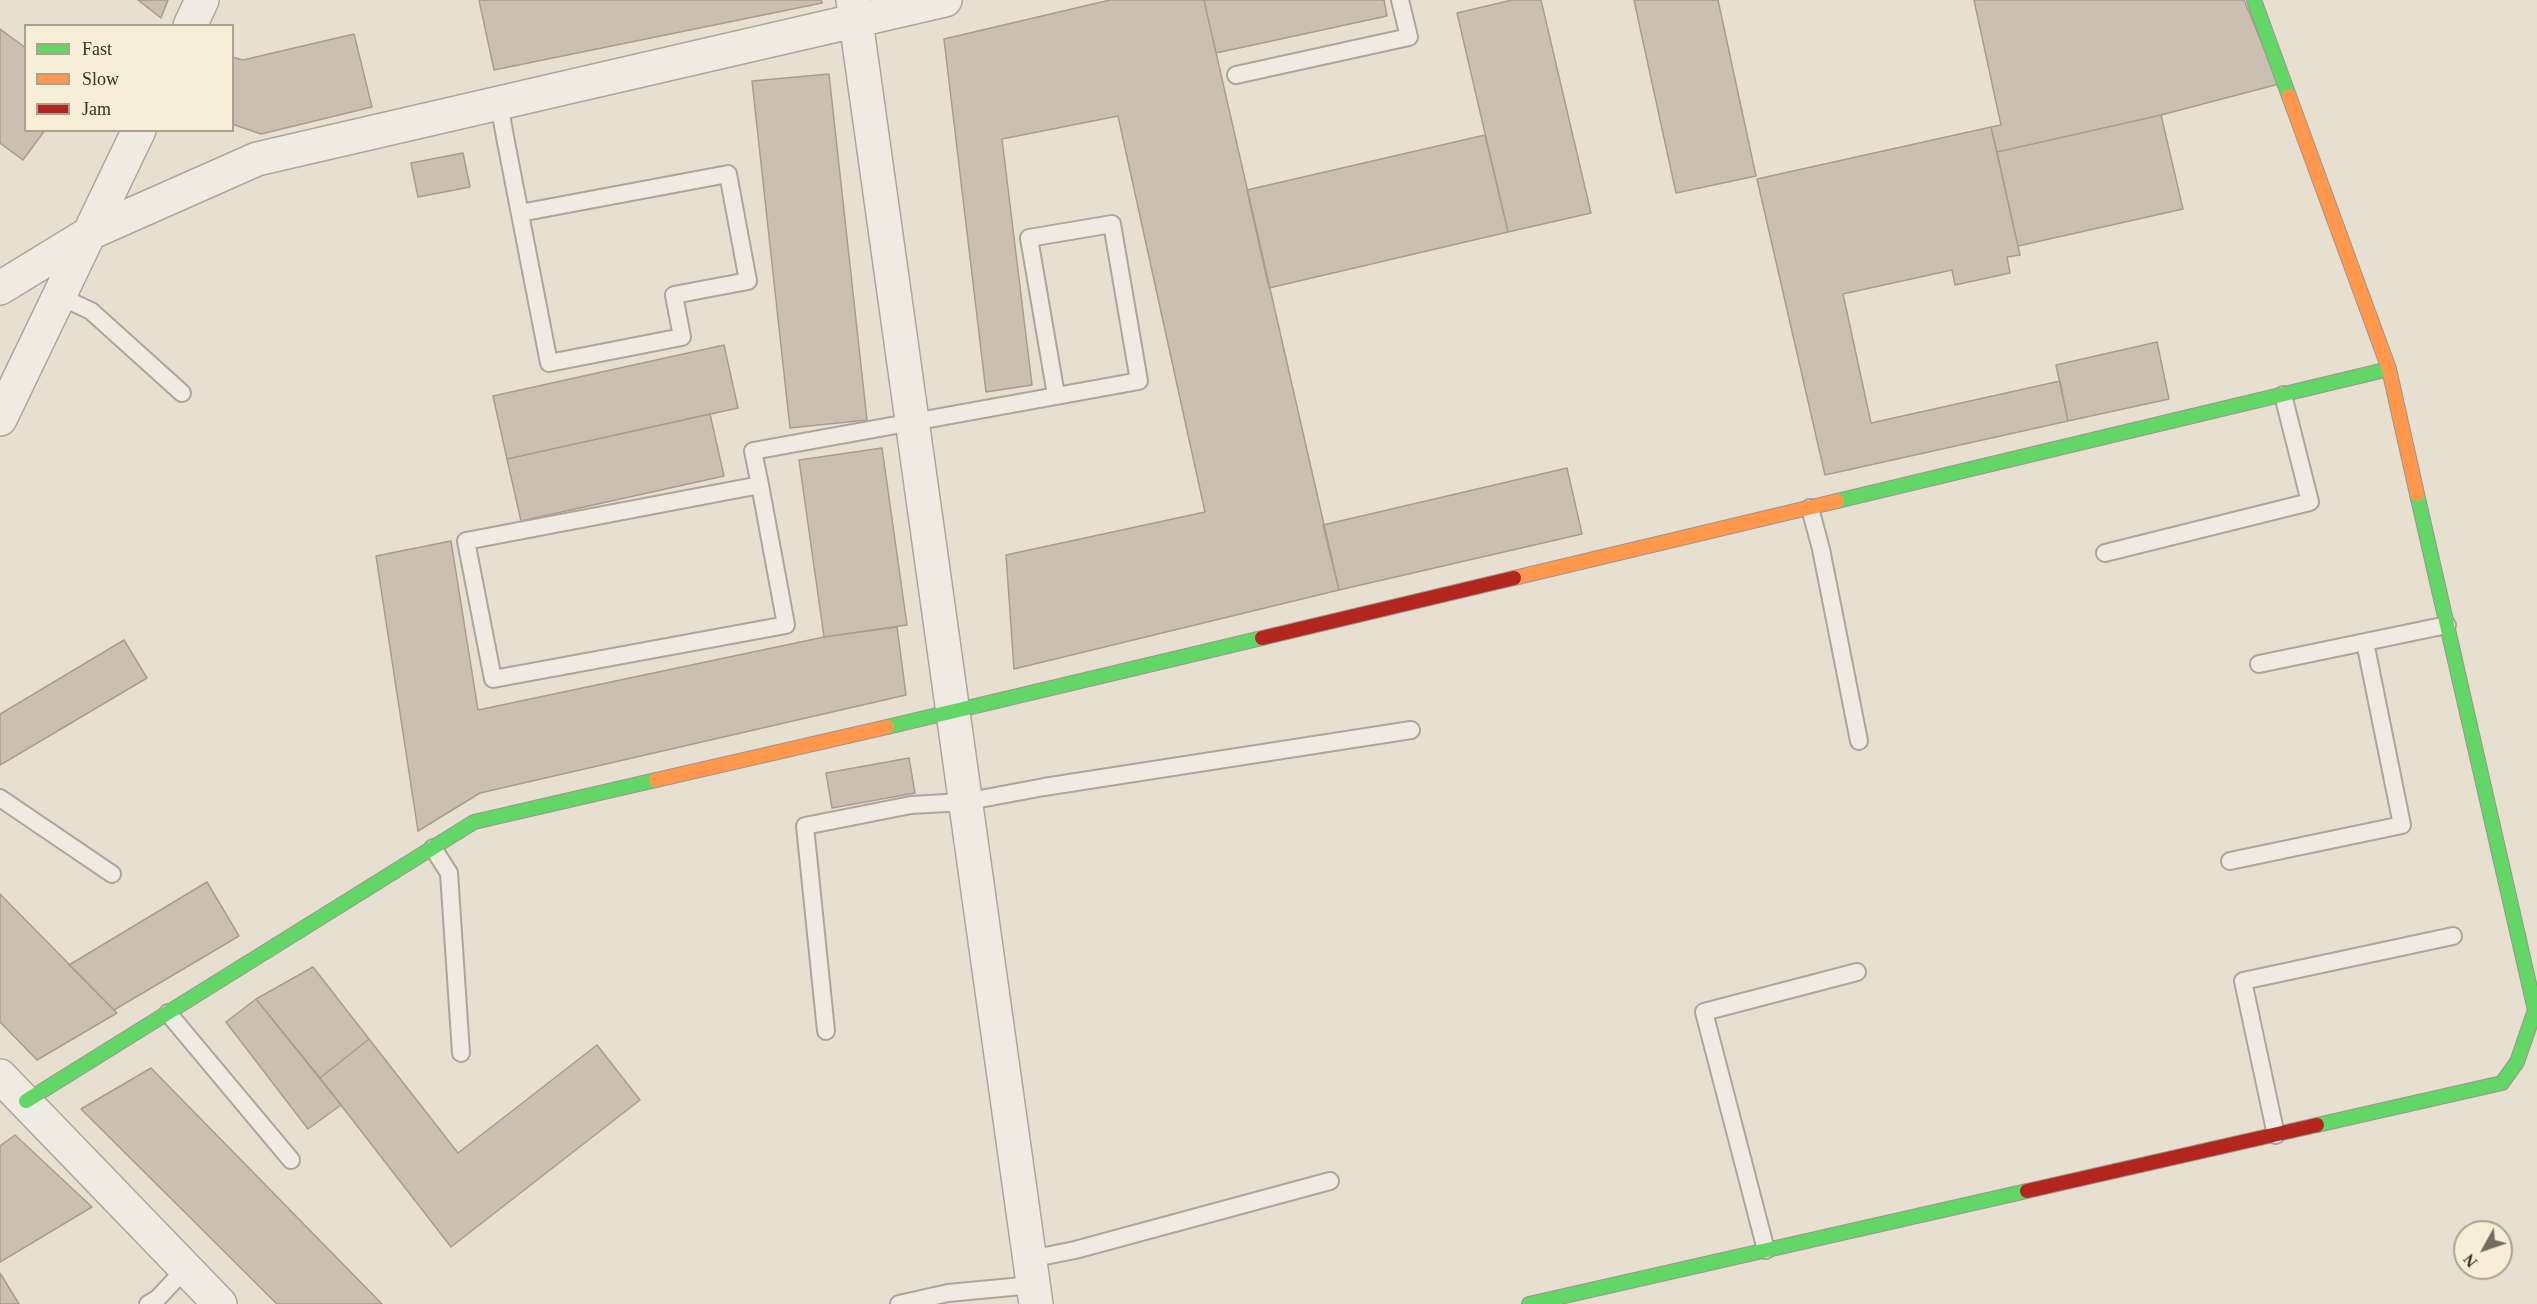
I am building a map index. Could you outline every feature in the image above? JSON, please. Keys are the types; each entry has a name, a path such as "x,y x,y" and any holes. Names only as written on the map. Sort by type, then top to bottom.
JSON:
{"street":[{"path":"191,24 202,0"},
{"path":"0,288 90,233 256,159 499,104 856,10 945,0"},
{"path":"1529,1304 2502,1083 2517,1062 2535,1010 2389,369 2254,0"},
{"path":"856,10 964,802 1033,1283"},
{"path":"0,419 138,132"},
{"path":"220,1304 10,1091 168,1013 474,822 952,712 2389,369"}],"lane":[{"path":"1236,75 1409,37 1400,0"},
{"path":"499,104 520,213 549,363 682,338 674,295 748,281 728,174 520,213"},
{"path":"760,485 466,541 493,679 786,625 760,485 753,451 1139,381 1112,224 1029,238 1056,396"},
{"path":"60,296 91,311 182,393"},
{"path":"2105,553 2310,502 2283,394"},
{"path":"1810,507 1821,549 1859,741"},
{"path":"2259,664 2447,625"},
{"path":"2230,861 2402,825 2365,642"},
{"path":"826,1031 804,826 911,805 964,802 1044,786 1411,730"},
{"path":"0,798 112,874"},
{"path":"433,848 449,873 461,1053"},
{"path":"2276,1135 2243,981 2453,936"},
{"path":"1766,1250 1704,1012 1857,972"},
{"path":"168,1013 291,1160"},
{"path":"2517,1062 2537,1056"},
{"path":"899,1304 948,1293 1033,1283 1075,1250 1330,1181"},
{"path":"148,1304 159,1298 186,1268"}],"building":[{"path":"138,0 168,0 161,18"},
{"path":"479,0 821,0 822,3 494,70"},
{"path":"1110,0 1204,0 1339,590 1014,669 1006,555 1205,512 1118,116 1002,139 1032,385 986,392 944,39"},
{"path":"1204,0 1384,0 1387,16 1216,53"},
{"path":"1512,0 1541,0 1591,213 1508,232 1457,13"},
{"path":"1634,0 1718,0 1756,176 1676,193"},
{"path":"1974,0 2244,0 2279,84 2161,115 1997,152 1991,127 2001,125"},
{"path":"0,29 24,47 24,132 44,132 23,160 0,143"},
{"path":"354,34 372,107 261,134 234,125 234,58 243,60"},
{"path":"829,74 867,420 790,428 752,81"},
{"path":"2161,115 2183,209 2018,246 1997,152"},
{"path":"1991,127 2020,255 2007,257 2010,273 1955,285 1952,270 1843,294 1871,423 2060,381 2068,421 1825,475 1757,179"},
{"path":"1485,135 1508,232 1269,288 1247,190"},
{"path":"463,153 470,187 418,197 411,163"},
{"path":"2157,342 2169,399 2068,421 2056,365"},
{"path":"724,345 738,408 507,459 493,396"},
{"path":"710,414 724,476 521,521 507,459"},
{"path":"882,448 907,625 824,637 799,460"},
{"path":"1567,468 1582,534 1339,590 1323,525"},
{"path":"451,541 478,710 824,637 897,627 906,695 480,793 418,831 376,556"},
{"path":"124,640 147,678 0,765 0,714"},
{"path":"909,758 915,793 832,808 826,773"},
{"path":"207,882 239,936 114,1010 69,965"},
{"path":"0,894 117,1013 37,1060 0,1022"},
{"path":"313,967 369,1039 320,1078 256,999"},
{"path":"256,999 341,1105 308,1129 226,1022"},
{"path":"369,1039 458,1153 597,1045 640,1100 451,1247 320,1078"},
{"path":"151,1068 382,1304 277,1304 81,1109"},
{"path":"15,1135 92,1207 0,1262 0,1146"},
{"path":"0,1273 19,1304 0,1304"}],"traffic: fast":[{"path":"2254,0 2289,96"},
{"path":"1837,501 2389,369"},
{"path":"2317,1125 2502,1083 2517,1062 2535,1010 2417,494"},
{"path":"887,727 1262,638"},
{"path":"26,1101 474,822 656,780"},
{"path":"1529,1304 2027,1191"}],"traffic: slow":[{"path":"2289,96 2389,369 2417,494"},
{"path":"1514,578 1837,501"},
{"path":"656,780 887,727"}],"traffic: jam":[{"path":"1262,638 1514,578"},
{"path":"2027,1191 2317,1125"}]}
